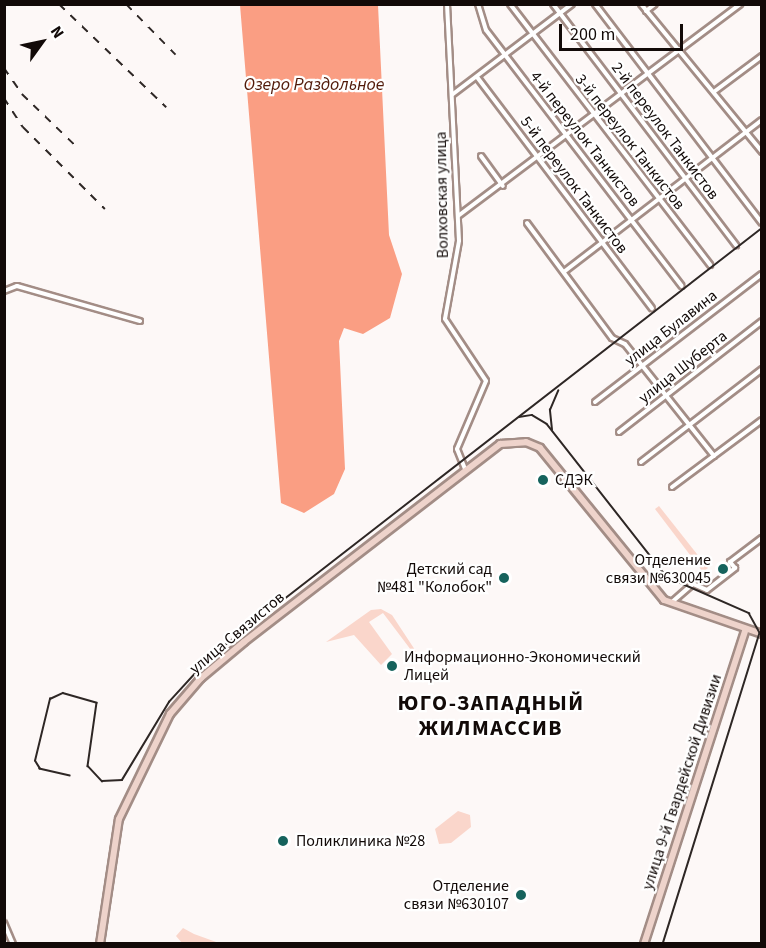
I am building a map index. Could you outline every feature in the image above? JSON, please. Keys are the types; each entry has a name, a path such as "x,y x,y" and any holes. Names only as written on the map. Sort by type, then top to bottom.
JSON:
{"main road":[{"name":"улица Связистов","path":"100,944 119,819 170,714 201,678 489,450 514,441 540,448 642,579 670,604"},
{"path":"670,604 762,634"},
{"name":"улица 9-й Гвардейской Дивизии","path":"644,944 746,629"}],"street":[{"name":"Волховская улица","path":"447,4 458,216 457,274 445,318 486,381 459,442 465,469"},
{"name":"4-й переулок Танкистов","path":"478,4 486,30 504,55 633,219 682,286"},
{"name":"3-й переулок Танкистов","path":"510,4 532,36 710,265"},
{"name":"2-й переулок Танкистов","path":"553,4 624,94 736,245"},
{"path":"453,95 572,4"},
{"path":"595,4 762,223"},
{"path":"641,4 762,152"},
{"path":"646,11 655,4"},
{"path":"458,216 503,186 740,4"},
{"path":"714,92 762,56"},
{"name":"5-й переулок Танкистов","path":"477,77 652,308"},
{"path":"565,271 604,243 712,156 762,120"},
{"path":"481,156 503,186"},
{"path":"527,224 565,271 612,338 642,366 714,456"},
{"name":"улица Булавина","path":"595,402 762,274"},
{"path":"4,291 17,286 141,321"},
{"name":"улица Шуберта","path":"618,432 762,321"},
{"path":"641,462 762,369"},
{"path":"672,487 762,420"},
{"path":"670,604 693,584 707,590 735,568 730,562 762,538"},
{"path":"4,923 13,944"}],"shaded area":[{"path":"659,506 708,568 703,572 655,509"},
{"path":"381,609 392,615 419,656 409,659 414,654 383,613 369,622 392,654 381,665 354,635 326,642 371,610"},
{"path":"458,811 470,815 471,827 451,843 439,844 435,829"},
{"path":"183,928 219,943 182,943 176,936"}],"water":[{"name":"Озеро Раздольное","path":"240,5 378,5 389,235 402,274 390,318 363,334 344,328 339,341 345,469 334,494 304,513 281,503"}],"tram line":[{"path":"70,776 40,769 35,761 50,699 63,693 97,703 88,766 102,781 122,780 169,702 211,656 762,228"},
{"path":"552,430 550,410 558,391"},
{"path":"519,417 532,415 547,424 667,577 749,613 760,633 663,944"}],"railway":[{"path":"59,4 166,107"},
{"path":"126,4 176,55"},
{"path":"4,68 22,94 78,148"},
{"path":"4,98 23,127 105,209"}],"place":[{"name":"СДЭК","path":"543,480"},
{"name":"Отделение связи №630045","path":"723,569"},
{"name":"Детский сад №481 \"Колобок\"","path":"504,578"},
{"name":"Информационно-Экономический Лицей","path":"392,666"},
{"name":"Поликлиника №28","path":"283,841"},
{"name":"Отделение связи №630107","path":"521,895"}],"district":[{"name":"ЮГО-ЗАПАДНЫЙ ЖИЛМАССИВ","path":"491,716"}]}
